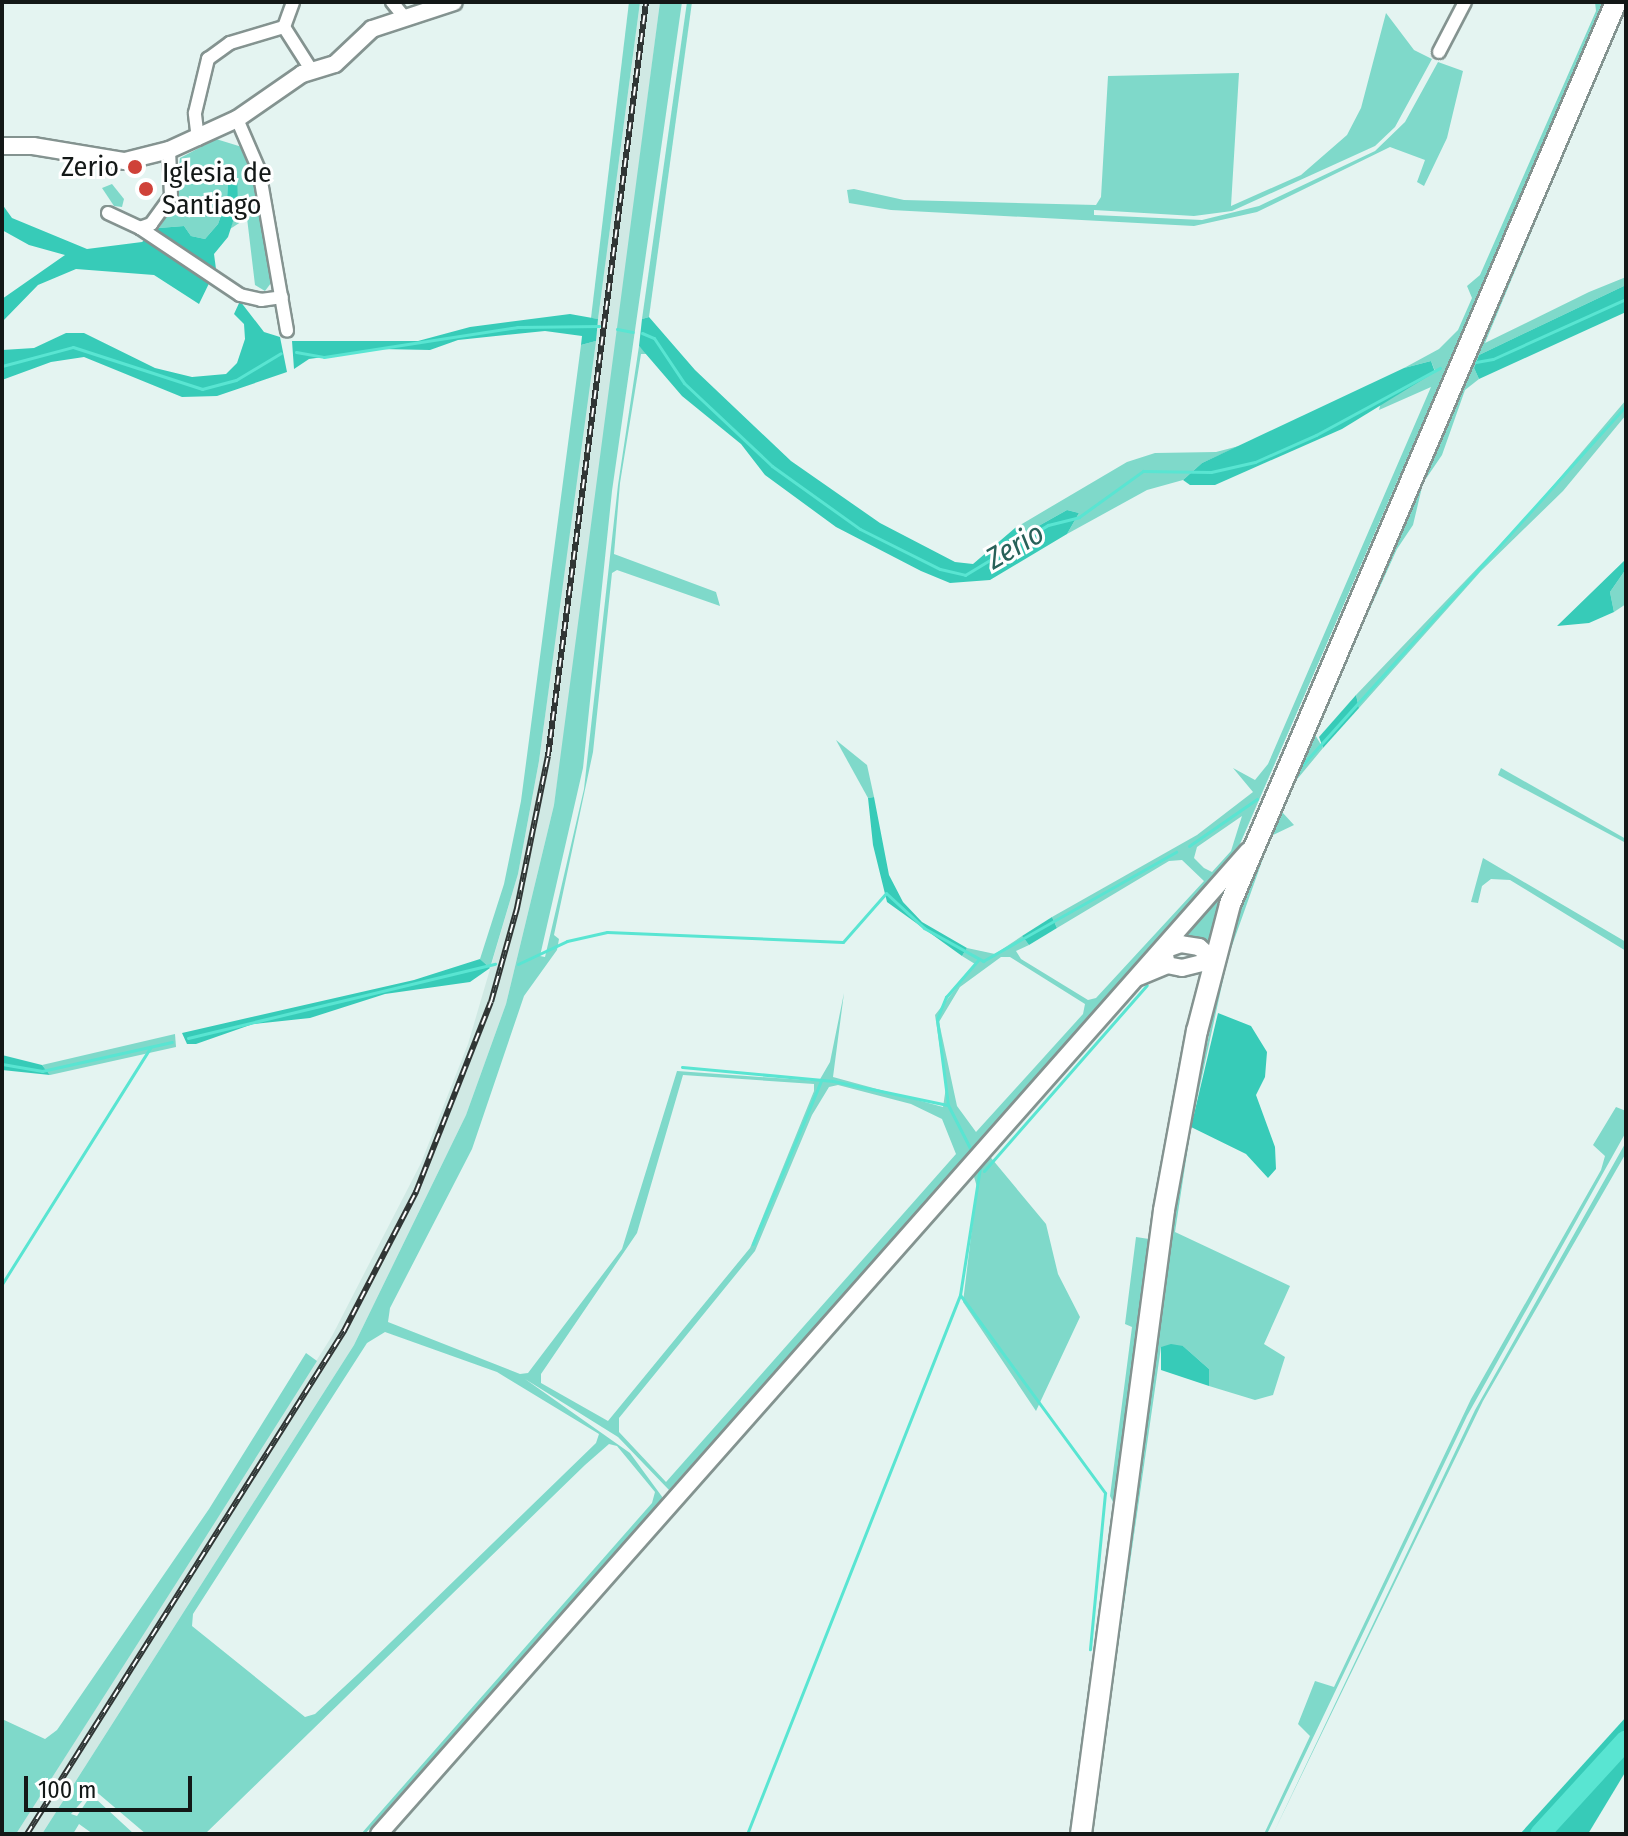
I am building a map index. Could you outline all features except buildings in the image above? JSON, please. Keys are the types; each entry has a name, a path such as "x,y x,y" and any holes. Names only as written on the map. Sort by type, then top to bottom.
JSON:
{"main road":[{"path":"1081,1834 1164,1210 1214,960 1248,851 1616,2"}],"street":[{"path":"284,27 293,2"},
{"path":"392,2 405,18"},
{"path":"2,146 33,146 125,161 169,150 237,119 285,83 335,64 372,29 454,2"},
{"path":"1439,52 1465,2"},
{"path":"284,27 312,71"},
{"path":"198,139 195,113 208,59 230,43 284,27"},
{"path":"237,119 259,170 287,331"},
{"path":"140,228 151,224 171,196 169,150"},
{"path":"108,213 140,228 240,295 261,300 282,297"},
{"path":"1168,957 1248,851"},
{"path":"379,1834 1128,985 1181,944 1199,947 1214,960"},
{"path":"1168,957 1214,960"},
{"path":"1168,957 1206,993"}],"shaded area":[{"path":"640,2 660,2 578,641 554,805 506,1004 466,1115 354,1345 42,1834 16,1834 332,1336 421,1163 468,1044 518,874 539,761"}],"green space":[{"path":"629,2 640,2 598,319 591,318"},
{"path":"660,2 682,2 612,491 583,768 540,956 545,957 584,789 618,485 639,346 647,354 641,354 620,483 614,554 716,592 720,606 617,570 612,573 593,752 554,935 559,939 557,950 524,996 472,1149 390,1308 388,1322 520,1374 528,1373 622,1249 677,1071 819,1081 830,1062 844,993 833,1077 943,1107 946,1087 935,1015 975,964 962,956 967,948 995,954 1022,936 1029,945 1016,951 1021,959 1088,1000 1096,998 1204,881 1182,860 1169,861 1057,928 1052,917 1197,835 1253,792 1233,768 1255,780 1268,764 1431,387 1379,410 1381,402 1435,371 1431,361 1404,368 1439,349 1458,330 1472,298 1467,286 1480,275 1596,11 1595,2 1605,2 1233,860 669,1490 618,1437 525,1379 630,1453 663,1498 365,1834 361,1834 652,1503 655,1492 617,1446 609,1444 585,1465 205,1834 146,1834 93,1789 71,1814 77,1816 87,1801 96,1799 134,1834 93,1834 79,1824 73,1834 42,1834 354,1345 466,1115 506,1004 554,805","holes":["1242,816 1231,851 1212,872 1194,858 1197,847","1001,957 1010,957 1085,1004 1083,1014 976,1132 957,1106 939,1022 960,987","683,1075 814,1084 814,1091 750,1248 608,1421 541,1383 541,1374 637,1233","838,1085 911,1104 942,1119 956,1154 666,1482 619,1432 619,1418 755,1251 812,1115 829,1087","385,1332 497,1372 599,1434 596,1443 315,1714 305,1717 192,1626 193,1614 367,1343"]},
{"path":"687,2 692,2 649,317 642,319"},
{"path":"1626,5 1485,343 1626,277 1626,285 1479,355 1474,368 1479,379 1465,390 1442,455 1423,483 1413,525 1397,549 1314,733 1323,748 1294,783 1282,812 1294,825 1271,836 1228,957 1191,1127 1175,1232 1290,1286 1264,1344 1285,1357 1273,1395 1255,1400 1209,1386 1209,1369 1183,1346 1161,1347 1091,1834 1179,1174 1228,946 1246,885"},
{"path":"1386,13 1414,50 1432,59 1395,127 1375,146 1232,211 1194,216 1094,210 1094,215 1202,220 1259,206 1375,151 1405,122 1438,62 1463,71 1447,138 1424,186 1417,182 1425,160 1390,147 1257,212 1194,226 891,210 849,203 847,190 854,189 904,200 1096,205 1101,197 1108,76 1239,73 1231,206 1301,175 1347,135 1361,108"},
{"path":"216,139 242,147 252,168 267,237 271,283 265,291 255,285 247,218 230,229 238,206 229,166 227,199 218,224 205,239 191,236 184,226 159,228 175,202 180,158"},
{"path":"229,164 237,174 238,206 228,237 214,254 216,269 199,304 154,275 76,269 38,285 2,322 2,299 65,255 29,245 2,230 2,204 12,218 87,249 142,242 159,228 184,226 191,236 205,239 218,224 227,199"},
{"path":"112,184 124,199 122,207 114,206 102,188"},
{"path":"1626,285 1626,312 1479,379 1474,368 1479,355"},
{"path":"240,301 264,332 280,337 287,372 217,396 182,397 84,357 51,362 2,380 2,350 34,348 66,333 84,333 155,368 192,377 226,374 237,363 245,339 244,324 234,314"},
{"path":"570,314 598,319 596,341 581,345 582,336 545,331 458,340 430,350 381,349 309,359 294,369 292,341 418,341 470,327"},
{"path":"649,317 695,370 791,461 880,523 955,562 973,564 1015,528 1026,533 1067,510 1079,513 1067,534 990,580 950,583 921,571 836,527 765,475 741,444 682,396 639,346 642,319"},
{"path":"596,341 539,761 518,874 490,968 480,959 504,884 521,801 581,345"},
{"path":"1431,361 1435,372 1342,429 1215,485 1190,485 1183,480 1202,463 1404,368"},
{"path":"1626,400 1626,415 1563,491 1481,571 1359,708 1356,695 1529,514"},
{"path":"1239,446 1202,463 1183,480 1147,490 1067,534 1079,513 1067,510 1026,533 1015,528 1127,462 1155,453 1216,452"},
{"path":"1626,559 1626,569 1610,592 1614,612 1589,623 1557,626"},
{"path":"1626,569 1626,604 1614,612 1610,592"},
{"path":"1356,695 1359,708 1323,748 1319,737"},
{"path":"836,740 867,765 874,797 868,798"},
{"path":"1501,768 1626,839 1626,843 1498,775"},
{"path":"874,797 889,875 903,902 922,922 967,948 962,956 887,902 873,845 868,798"},
{"path":"1483,858 1626,942 1626,951 1510,880 1491,879 1482,886 1478,903 1471,902"},
{"path":"1221,897 1208,946 1184,938"},
{"path":"1052,917 1057,928 1029,945 1022,936"},
{"path":"480,959 490,968 470,982 385,994 310,1018 253,1024 196,1044 187,1044 182,1033 414,980"},
{"path":"1218,1013 1251,1026 1267,1052 1265,1077 1256,1095 1275,1147 1276,1169 1268,1178 1246,1154 1191,1127"},
{"path":"175,1034 176,1047 50,1075 42,1065"},
{"path":"2,1055 42,1065 50,1075 2,1070"},
{"path":"1616,1107 1626,1111 1626,1132 1467,1416 1267,1834 1264,1834 1310,1736 1298,1724 1315,1681 1334,1687 1471,1399 1601,1170 1605,1156 1593,1145"},
{"path":"1626,1142 1626,1153 1483,1401 1273,1834 1475,1410"},
{"path":"987,1153 1046,1224 1058,1274 1080,1317 1036,1411 963,1302 977,1187 972,1170"},
{"path":"1136,1237 1149,1239 1115,1506 1110,1496 1132,1327 1125,1324"},
{"path":"1171,1344 1183,1346 1209,1369 1209,1386 1161,1370 1161,1347"},
{"path":"306,1353 317,1361 16,1834 2,1834 2,1719 45,1739 57,1730 209,1509"},
{"path":"1626,1717 1626,1771 1588,1834 1520,1834"}],"waterway":[{"name":"Zerio","path":"1476,362 1493,359 1626,299"},
{"name":"Zerio","path":"296,352 324,357 517,327 599,326"},
{"name":"Zerio","path":"617,329 633,332"},
{"name":"Zerio","path":"642,333 654,338 684,383 772,466 860,529 940,569 965,575 1048,525 1079,517 1143,471 1211,472 1255,462 1316,435 1440,368"},
{"name":"Zerio","path":"2,366 73,347 202,389 236,380 281,353"},
{"path":"1296,772 1626,405"},
{"path":"1189,846 1257,799"},
{"path":"518,964 567,941 607,932 843,942 886,893 924,928 983,961 1176,852"},
{"path":"970,1148 948,1105 937,1019 946,997 978,960"},
{"path":"188,1038 495,964"},
{"path":"984,1171 1147,985"},
{"path":"2,1064 42,1071 172,1042"},
{"path":"2,1284 150,1048"},
{"path":"682,1067 833,1081 948,1105"},
{"path":"753,1244 821,1081"},
{"path":"747,1834 960,1295 980,1167"},
{"path":"961,1296 1105,1493 1090,1649"},
{"path":"1540,1834 1626,1740"}],"railway":[{"path":"27,1834 344,1331 416,1192 491,1002 517,908 548,756 646,2"}],"place":[{"name":"Zerio","path":"135,167"},
{"name":"Iglesia de Santiago","path":"146,189"}]}
